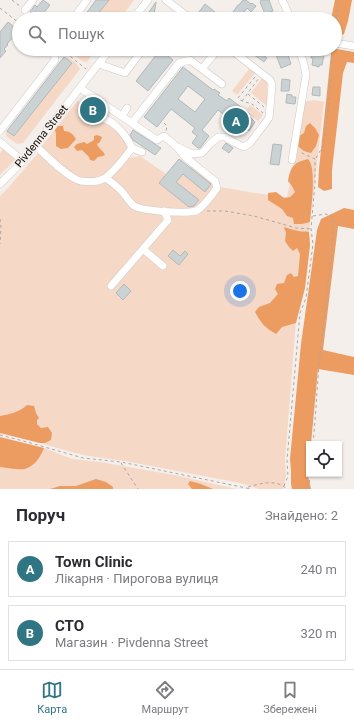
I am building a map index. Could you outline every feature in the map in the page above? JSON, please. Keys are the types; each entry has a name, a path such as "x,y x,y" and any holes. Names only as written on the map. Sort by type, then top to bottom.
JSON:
{"street":[{"path":"25,10 33,0"},
{"path":"78,12 87,0"},
{"path":"139,12 148,0"},
{"path":"166,0 182,12"},
{"path":"282,0 287,12"},
{"path":"342,44 354,46"},
{"path":"0,131 55,60 55,56"},
{"name":"Pivdenna Street","path":"0,184 23,161 105,56"},
{"path":"99,64 125,73 138,56"},
{"path":"202,69 212,56"},
{"path":"80,88 156,140 164,136 178,147 192,154 202,153 218,137 225,137 244,147 250,143 269,118 272,85 270,80 239,56"},
{"path":"292,160 306,75 301,56"},
{"path":"132,123 179,63 190,60 222,84"},
{"path":"122,116 127,108"},
{"path":"100,117 108,119 128,139 132,148 142,152"},
{"path":"1,145 23,161"},
{"path":"35,145 68,174 80,181 96,181 105,178 132,148"},
{"path":"105,178 113,182 133,205 141,209 182,212 196,210 211,197 217,188 215,181 185,157 178,147"},
{"path":"111,286 168,220 164,211"},
{"path":"143,249 163,266"}],"path":[{"path":"337,12 339,0"},
{"path":"0,8 12,17"},
{"path":"70,56 91,73"},
{"path":"284,486 288,476 287,460 300,314 306,298 313,244 312,216 315,183 315,159 323,146 327,123 332,56"},
{"path":"242,101 260,79 259,76 256,76 238,98 242,101 252,104 264,115"},
{"path":"248,94 264,107"},
{"path":"164,123 166,126 164,136"},
{"path":"294,150 315,159"},
{"path":"196,210 225,211 254,216 296,228 312,228"},
{"path":"312,216 326,214 334,218 320,357 314,441"},
{"path":"0,218 0,244"},
{"path":"0,435 83,458 121,462 251,489"},
{"path":"121,462 138,489"},
{"path":"309,489 310,477"},
{"path":"247,488 271,482 284,486 287,489"}],"shaded area":[{"path":"109,0 134,0 125,12 100,12"},
{"path":"335,0 352,0 344,34 342,35 342,12 332,12"},
{"path":"342,50 354,52 354,63 347,62 343,73 332,170 332,189 324,191 318,187 331,56 342,56"},
{"path":"76,56 91,56 87,62 82,61"},
{"path":"64,57 74,61 80,69 23,143 17,144 6,136 6,130 14,136 72,63"},
{"path":"249,69 255,73 237,95 232,91"},
{"path":"262,78 267,82 267,106 251,93"},
{"path":"78,100 81,109 77,115 91,124 97,122 109,125 118,133 129,148 111,170 104,175 95,178 78,176 61,165 41,147"},
{"path":"314,100 324,102 310,222 310,245 305,288 296,320 285,460 286,475 283,489 259,489 240,483 125,461 89,456 0,433 0,196 39,152 79,183 88,185 102,183 111,177 129,158 140,156 166,174 159,183 169,191 188,167 192,166 208,178 215,186 287,197 295,159 303,102"},
{"path":"250,105 263,115 258,121 251,116 252,113 247,109"},
{"path":"310,123 319,135 316,146 311,153 304,151 298,146 299,136 304,133 306,126"},
{"path":"58,126 63,126 64,131 71,133 76,139 68,148 61,149 56,146 55,130"},
{"path":"97,135 102,137 100,142 97,144 105,155 98,157 94,161 90,160 82,150 77,151 74,147 77,144 84,142 87,144 94,140 94,136"},
{"path":"3,149 16,159 0,175 0,153"},
{"path":"308,159 311,164 313,179 310,222 294,224 293,218 287,216 282,209 268,200 268,193 276,192 284,198 290,197 295,192 288,181 290,172 296,164"},
{"path":"344,208 354,210 354,229 338,226 323,350 354,357 354,375 318,369 311,441 306,441 306,477 308,477 311,489 292,489 290,459 301,344 317,230 321,219"},
{"path":"284,227 309,232 310,245 305,288 296,323 282,327 276,334 264,325 255,312 259,307 270,303 278,294 275,289 277,284 284,283 287,275 291,273 294,277 298,276 300,254 297,248 293,251 285,241 286,233"},
{"path":"27,405 34,406 39,418 37,420 37,424 41,428 48,427 52,433 51,440 45,443 40,443 0,433 0,416 15,412"},
{"path":"0,437 44,448 37,460 29,468 20,469 0,467"},
{"path":"44,448 72,459 100,462 174,475 237,489 0,489 0,467 14,468 41,455"},
{"path":"96,479 106,482 113,487 113,489 50,489 60,486 76,486"},
{"path":"190,481 213,489 192,489 188,484"}],"building":[{"path":"43,0 50,5 44,12 30,12 35,5 37,7"},
{"path":"96,0 109,0 100,12 87,12"},
{"path":"243,0 246,0 256,6 251,12 247,8 244,12 233,12"},
{"path":"261,0 269,0 273,11 264,12 260,2"},
{"path":"156,2 154,12 149,12"},
{"path":"205,4 215,12 199,12"},
{"path":"8,22 12,25 12,38 4,49 6,51 0,58 0,32"},
{"path":"155,56 168,56 173,60 148,91 136,81"},
{"path":"256,56 264,56 267,58 264,62"},
{"path":"277,56 288,56 291,64 281,68"},
{"path":"311,56 324,56 322,65 319,65 319,67 312,65 313,58 311,58"},
{"path":"64,57 72,63 14,136 7,131"},
{"path":"183,67 213,90 214,89 220,93 218,95 227,101 229,98 250,114 249,116 255,122 249,131 242,125 240,127 218,110 202,130 209,136 200,148 198,148 192,143 197,136 192,132 195,128 171,109 157,127 144,117","holes":["188,86 205,99 195,112 178,99"]},
{"path":"282,79 290,80 289,91 281,91"},
{"path":"313,87 320,87 320,96 312,95"},
{"path":"287,94 292,95 292,97 296,97 295,104 286,103"},
{"path":"93,103 100,108 92,120 84,115"},
{"path":"133,130 161,148 155,155 133,140 130,135"},
{"path":"226,143 233,148 229,153 222,148"},
{"path":"273,144 282,145 279,165 270,164"},
{"path":"179,159 211,184 205,192 183,174 176,182 199,200 194,206 189,207 159,183"},
{"path":"173,250 180,256 185,251 188,254 179,265 168,256"},
{"path":"124,284 131,291 123,300 116,293"}],"place":[{"name":"СТО","path":"93,110"},
{"name":"Town Clinic","path":"236,121"}]}
